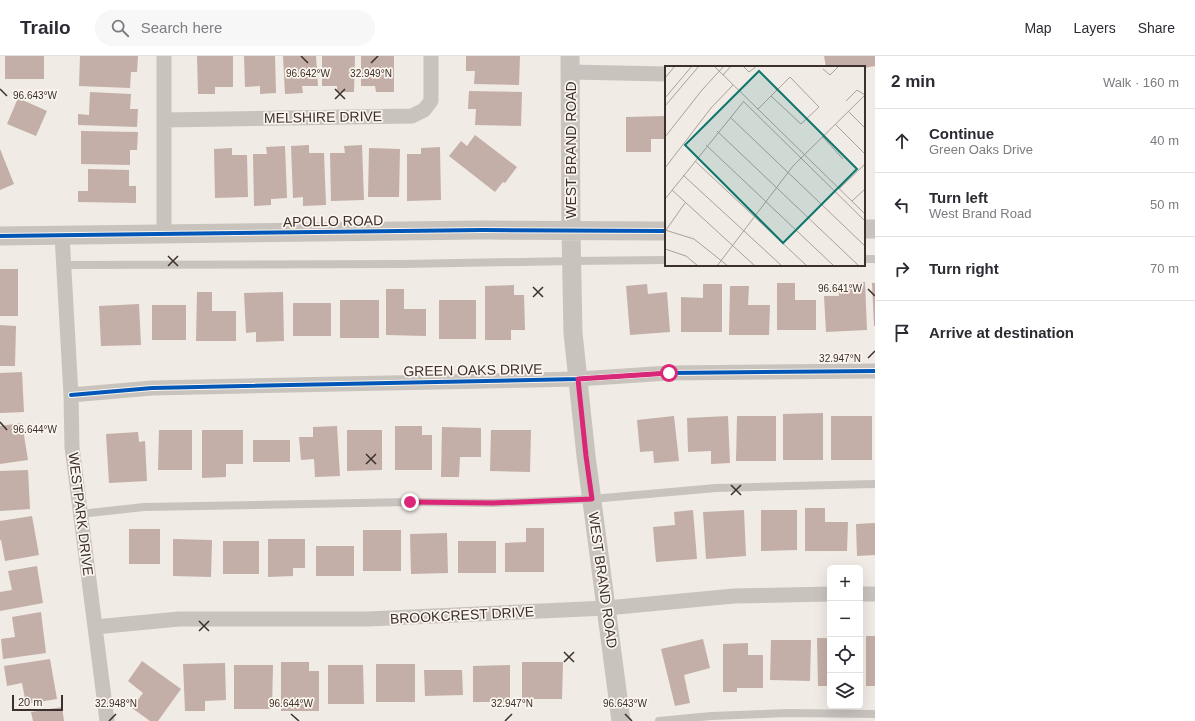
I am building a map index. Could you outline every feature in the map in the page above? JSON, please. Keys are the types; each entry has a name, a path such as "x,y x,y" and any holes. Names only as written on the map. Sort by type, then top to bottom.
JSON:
{"street":[{"path":"164,56 164,234"},
{"name":"MELSHIRE DRIVE","path":"165,120 412,116 424,110 431,101 432,56"},
{"path":"570,64 665,74"},
{"name":"WEST BRAND ROAD","path":"570,64 571,231 574,333 586,456 621,721"},
{"path":"865,230 875,229"},
{"name":"APOLLO ROAD","path":"0,236 483,230 665,231"},
{"name":"WESTPARK DRIVE","path":"62,235 71,395 72,447 107,721"},
{"name":"GREEN OAKS DRIVE","path":"71,395 152,388 578,379 669,373 875,371"},
{"name":"BROOKCREST DRIVE","path":"95,627 179,619 368,620 607,608 734,596 827,594"},
{"path":"863,594 875,594"}],"lane":[{"path":"64,265 403,264 665,260"},
{"path":"80,514 144,507 410,502 493,503 592,499 716,488 875,484"},
{"path":"659,721 711,716 789,713 875,714"}],"building":[{"path":"5,56 44,56 44,79 5,79"},
{"path":"80,56 138,56 137,72 131,72 130,88 79,86"},
{"path":"197,56 233,56 233,87 215,87 215,94 198,94"},
{"path":"244,56 275,56 276,93 260,94 260,86 245,87"},
{"path":"283,56 316,56 318,86 302,86 303,93 285,94"},
{"path":"322,56 355,56 354,92 337,92 337,86 322,86"},
{"path":"361,56 394,56 394,92 376,92 375,86 361,86"},
{"path":"466,56 520,56 519,85 474,84 475,71 466,71"},
{"path":"824,56 875,56 875,66 865,68 865,66 826,66"},
{"path":"469,91 522,92 521,126 475,125 476,109 468,109"},
{"path":"90,92 131,94 130,109 138,109 137,127 78,125 78,114 89,115"},
{"path":"18,98 47,111 36,136 7,124"},
{"path":"665,116 665,139 651,139 651,152 626,152 626,117"},
{"path":"81,131 138,132 137,150 130,150 130,165 81,164"},
{"path":"475,135 517,167 505,183 503,182 495,192 449,156 461,141 467,146"},
{"path":"309,145 309,153 324,153 326,205 303,206 303,197 293,198 291,146"},
{"path":"362,145 364,200 331,201 330,153 345,153 344,146"},
{"path":"285,146 287,198 271,199 271,205 254,206 253,154 267,154 266,147"},
{"path":"440,147 441,200 407,201 407,154 421,154 421,148"},
{"path":"232,148 232,155 247,155 248,197 215,198 214,149"},
{"path":"369,148 400,149 399,197 368,197"},
{"path":"0,149 14,184 0,190"},
{"path":"88,169 129,170 129,186 136,186 136,203 78,202 78,191 88,191"},
{"path":"0,269 18,269 18,316 0,316"},
{"path":"865,282 867,330 826,332 824,296 839,296 838,284"},
{"path":"777,283 795,283 795,300 816,300 816,330 777,330"},
{"path":"872,283 875,283 875,326 874,326"},
{"path":"647,284 648,294 667,292 670,332 630,335 626,286"},
{"path":"703,284 722,284 722,332 681,332 681,297 703,298"},
{"path":"514,285 514,295 524,295 525,330 511,330 511,340 485,340 485,286"},
{"path":"730,286 749,286 748,305 770,305 769,335 729,335"},
{"path":"386,289 404,289 404,309 426,309 426,336 386,335"},
{"path":"197,292 212,292 212,311 236,311 236,341 196,341"},
{"path":"283,292 284,341 256,342 256,332 246,333 244,293"},
{"path":"340,300 379,300 379,338 340,338"},
{"path":"439,300 476,300 476,339 439,339"},
{"path":"293,303 331,303 331,336 293,336"},
{"path":"139,304 141,345 101,346 99,306"},
{"path":"152,305 186,305 186,340 152,340"},
{"path":"0,325 16,326 15,366 0,366"},
{"path":"22,372 24,412 0,413 0,373"},
{"path":"823,413 823,460 783,460 783,414"},
{"path":"674,416 679,461 654,463 653,451 640,452 637,420"},
{"path":"728,416 730,463 711,464 711,451 688,452 687,418"},
{"path":"737,416 776,416 776,461 736,461"},
{"path":"831,416 872,416 872,460 831,460"},
{"path":"22,423 28,460 0,464 0,426"},
{"path":"337,426 340,476 315,477 314,459 301,460 299,437 313,437 313,427"},
{"path":"395,426 422,426 422,435 432,435 432,470 395,470"},
{"path":"442,427 481,428 481,457 460,457 459,477 441,477"},
{"path":"159,430 192,430 192,470 158,470"},
{"path":"202,430 243,430 243,464 226,464 226,477 202,478"},
{"path":"347,430 382,430 382,470 347,471"},
{"path":"491,430 531,430 530,472 490,471"},
{"path":"138,432 139,442 145,441 147,481 109,483 106,434"},
{"path":"253,440 290,440 290,462 253,462"},
{"path":"28,470 30,509 0,511 0,471"},
{"path":"805,508 825,508 825,522 848,522 847,551 805,551"},
{"path":"693,510 697,559 656,562 653,527 675,525 674,512"},
{"path":"744,510 746,556 706,559 703,512"},
{"path":"761,510 797,510 797,550 761,551"},
{"path":"32,516 39,555 5,561 0,540 0,521"},
{"path":"875,523 875,555 857,556 856,524"},
{"path":"526,528 544,528 544,572 505,572 505,543 526,542"},
{"path":"129,529 160,529 160,564 129,564"},
{"path":"363,530 401,530 401,571 363,571"},
{"path":"447,533 448,573 411,574 410,534"},
{"path":"173,539 212,540 211,577 173,576"},
{"path":"268,539 305,539 305,568 293,568 293,576 268,577"},
{"path":"223,541 259,541 259,574 223,574"},
{"path":"458,541 496,541 496,573 458,573"},
{"path":"316,546 354,546 354,576 316,576"},
{"path":"37,566 43,603 0,611 0,592 12,590 8,571"},
{"path":"41,612 46,653 3,659 1,639 15,637 12,617"},
{"path":"866,636 875,636 875,686 866,686"},
{"path":"817,638 827,638 827,686 818,686"},
{"path":"703,639 710,668 684,675 690,703 675,706 661,649"},
{"path":"771,640 811,640 810,681 770,680"},
{"path":"748,643 748,655 763,655 763,688 737,688 737,692 723,692 723,644"},
{"path":"50,659 57,699 26,704 22,683 7,686 4,666"},
{"path":"142,661 181,689 158,721 150,721 132,708 143,693 128,681"},
{"path":"281,662 309,662 309,671 319,671 319,711 281,711"},
{"path":"522,662 563,662 562,699 522,699"},
{"path":"225,663 226,700 205,701 205,711 185,711 183,664"},
{"path":"376,664 415,664 415,702 376,702"},
{"path":"234,665 273,665 272,709 234,709"},
{"path":"328,665 363,665 364,704 328,704"},
{"path":"510,665 510,702 473,702 473,666"},
{"path":"424,670 462,670 463,695 425,696"},
{"path":"62,707 64,721 33,721 31,712"}],"cycle path":[{"path":"0,236 483,230 665,231"},
{"path":"71,395 152,388 578,379 669,373 875,371"}],"route":[{"path":"410,502 493,503 592,499 578,379 669,373"}]}
